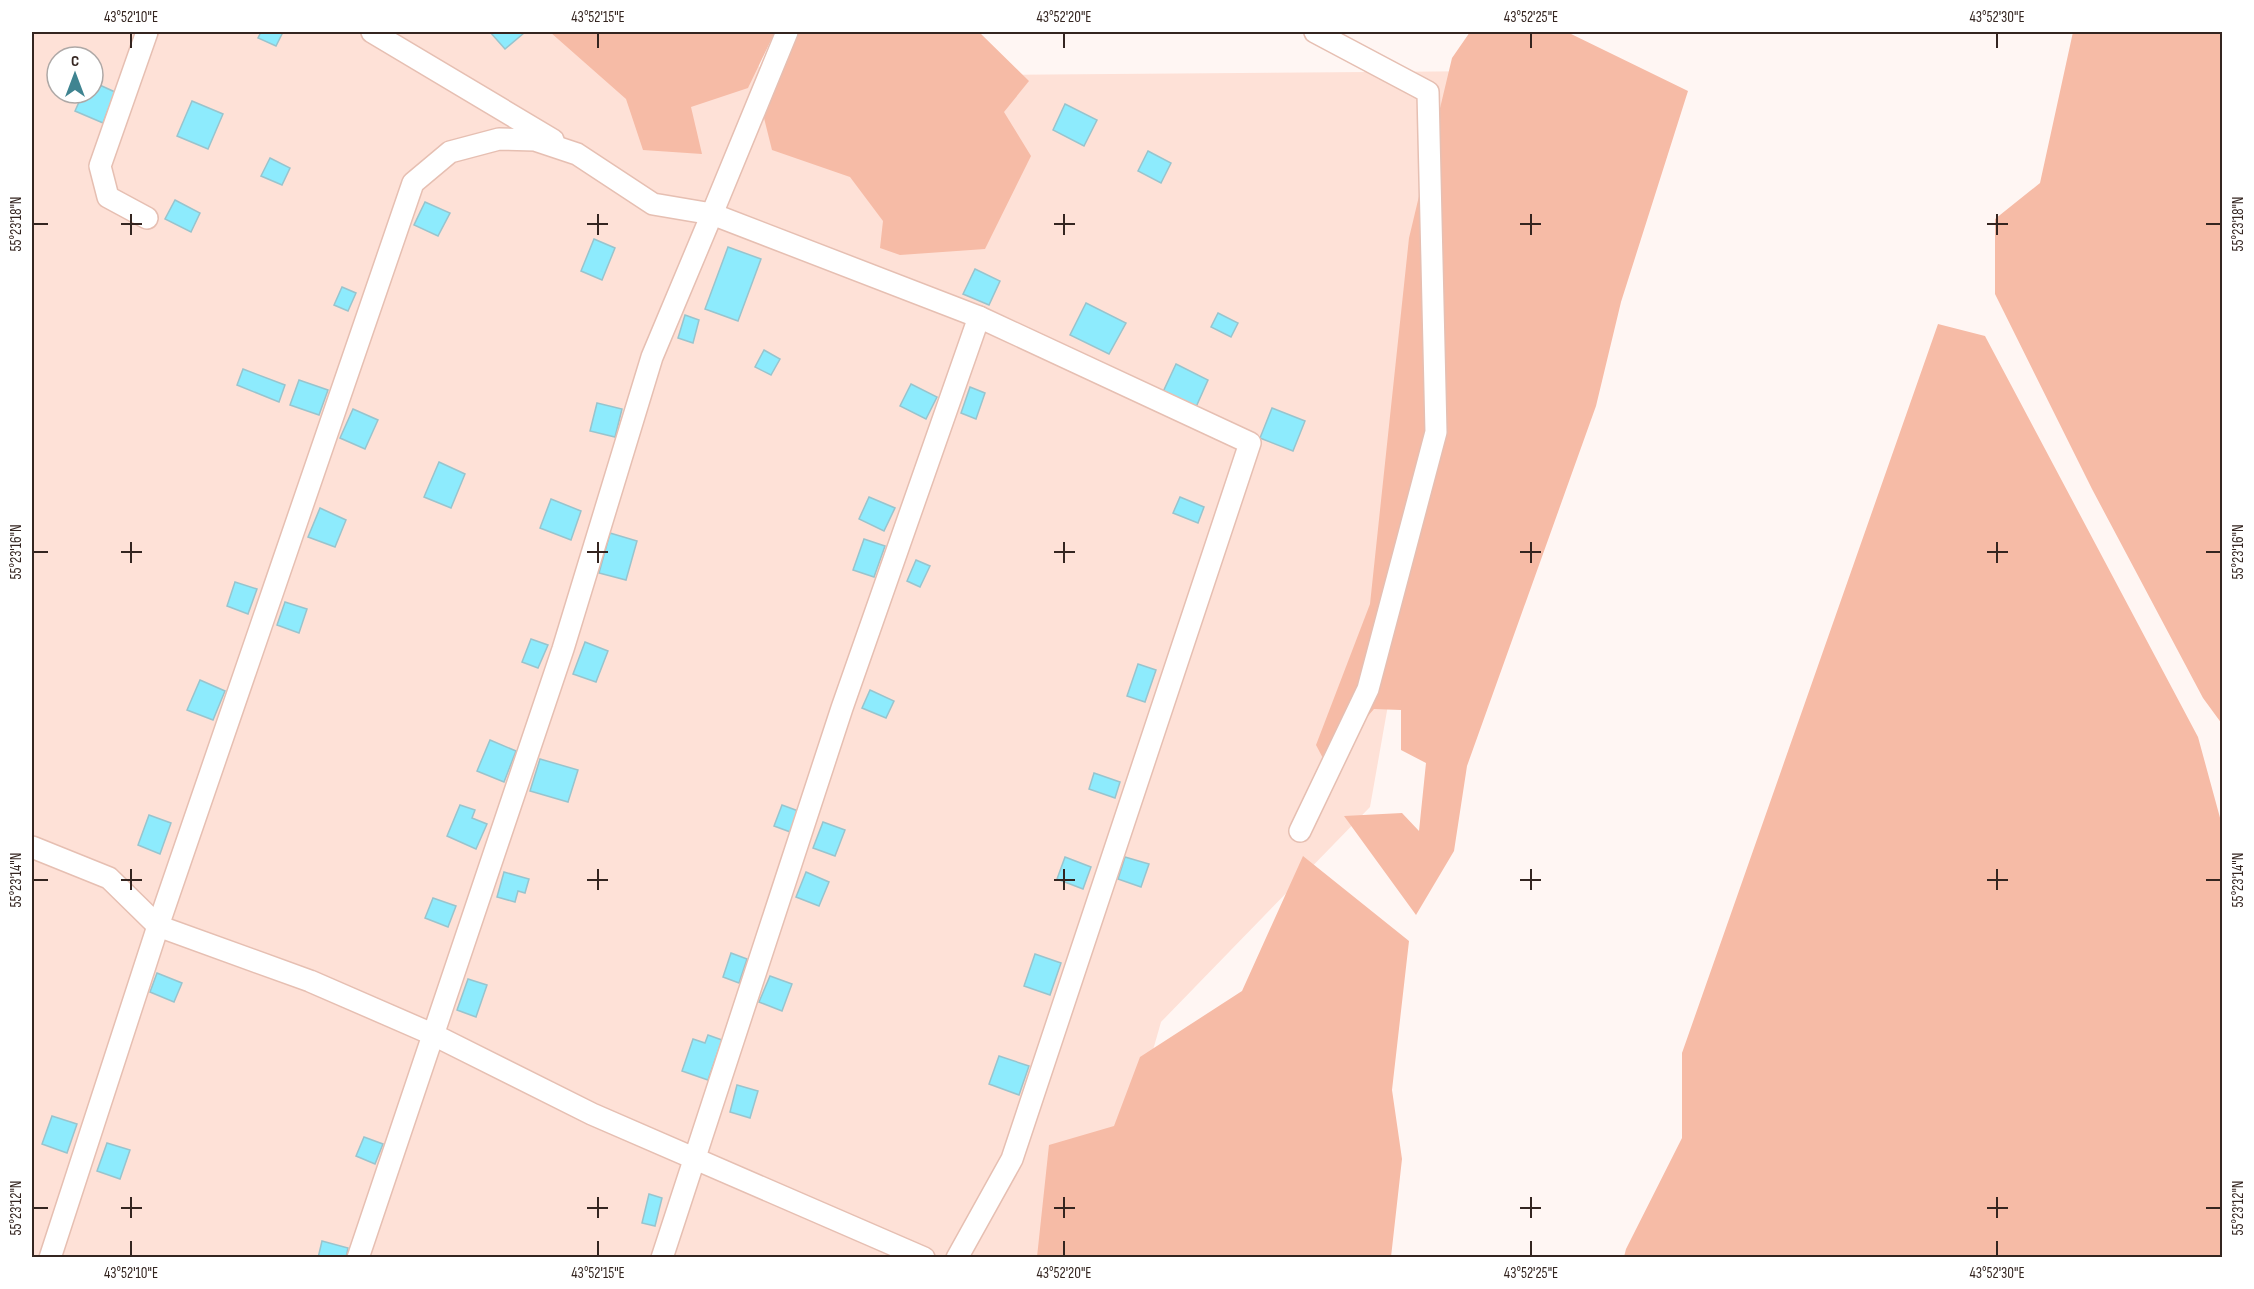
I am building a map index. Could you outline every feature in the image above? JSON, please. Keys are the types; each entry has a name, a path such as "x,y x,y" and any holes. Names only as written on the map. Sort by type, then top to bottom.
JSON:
{"lane":[{"path":"147,32 100,166 108,197 147,218"},
{"path":"372,32 577,154 653,204 712,214 979,317 1250,444 1012,1159 957,1257"},
{"path":"358,1257 563,649 652,357 787,32"},
{"path":"1300,831 1368,689 1436,432 1428,92 1316,32"},
{"path":"50,1257 158,926 412,183 450,152 499,139 535,140 577,154"},
{"path":"662,1257 842,708 979,317"},
{"path":"32,847 109,878 158,926 310,981 432,1034 592,1114 924,1257"}],"shaded area":[{"path":"32,32 719,32 914,201 974,75 1500,71 1370,807 1161,1022 1094,1257 32,1257"},
{"path":"550,32 775,32 748,88 691,107 702,154 643,150 626,99"},
{"path":"796,32 979,32 1029,81 1004,112 1031,156 985,249 900,255 880,248 883,221 850,177 772,150 761,106"},
{"path":"1470,32 1567,32 1688,91 1621,302 1596,406 1467,766 1454,851 1416,915 1344,816 1402,813 1419,831 1426,763 1401,750 1401,710 1374,709 1326,764 1316,745 1370,604 1409,238 1452,58"},
{"path":"2073,32 2222,32 2222,724 2203,698 2092,489 1995,294 1995,219 2040,183"},
{"path":"1938,324 1985,336 2198,737 2222,825 2222,1257 1624,1257 1682,1138 1682,1053"},
{"path":"1303,856 1409,941 1392,1090 1402,1159 1391,1257 1037,1257 1049,1145 1114,1126 1140,1057 1242,991"}],"building":[{"path":"261,32 283,32 276,46 258,38"},
{"path":"490,32 523,32 524,33 505,49"},
{"path":"105,87 115,92 103,123 75,111 78,105 105,105"},
{"path":"192,101 223,114 208,149 177,136"},
{"path":"1065,104 1097,120 1084,146 1053,130"},
{"path":"1148,151 1171,163 1161,183 1138,171"},
{"path":"270,158 290,168 282,185 261,176"},
{"path":"175,200 200,213 191,232 165,219"},
{"path":"425,202 450,213 438,236 414,225"},
{"path":"594,239 615,248 602,280 581,271"},
{"path":"728,247 761,259 738,321 705,309"},
{"path":"975,269 1000,281 989,305 963,294"},
{"path":"342,287 356,293 348,311 334,305"},
{"path":"1086,303 1126,323 1109,354 1070,335"},
{"path":"1218,313 1238,323 1231,337 1211,327"},
{"path":"685,315 699,320 693,343 678,338"},
{"path":"764,350 780,359 771,375 755,367"},
{"path":"1176,364 1208,380 1196,407 1163,392"},
{"path":"243,369 285,385 279,402 237,385"},
{"path":"299,380 328,390 319,415 290,405"},
{"path":"911,384 937,397 926,419 900,406"},
{"path":"970,387 985,393 976,419 961,413"},
{"path":"597,403 622,409 615,437 590,431"},
{"path":"1272,408 1305,421 1293,451 1260,438"},
{"path":"353,409 378,420 365,449 340,438"},
{"path":"439,462 465,474 451,508 424,497"},
{"path":"869,497 895,508 884,531 859,519"},
{"path":"1180,497 1204,507 1198,523 1173,513"},
{"path":"551,499 581,511 571,540 540,528"},
{"path":"320,508 346,520 335,547 308,537"},
{"path":"610,533 637,541 626,580 599,573"},
{"path":"864,539 885,546 874,577 853,570"},
{"path":"916,560 930,566 920,587 907,581"},
{"path":"235,582 257,589 248,614 227,606"},
{"path":"285,602 307,609 299,633 277,625"},
{"path":"531,639 548,645 538,668 522,662"},
{"path":"585,642 608,651 596,682 573,674"},
{"path":"1138,664 1156,670 1145,702 1127,696"},
{"path":"200,680 225,691 213,720 187,710"},
{"path":"870,690 894,701 886,718 862,708"},
{"path":"490,740 516,751 504,782 477,771"},
{"path":"540,759 578,770 568,802 530,791"},
{"path":"1094,773 1120,782 1115,798 1089,789"},
{"path":"460,805 475,810 472,818 487,824 476,849 447,836"},
{"path":"782,805 801,812 793,833 774,826"},
{"path":"149,815 171,823 160,854 138,845"},
{"path":"823,822 845,830 835,856 813,848"},
{"path":"1065,857 1091,867 1083,889 1057,879"},
{"path":"1125,857 1149,864 1141,887 1118,879"},
{"path":"504,872 529,879 525,893 518,891 515,902 497,897"},
{"path":"806,872 829,882 819,906 796,897"},
{"path":"433,898 456,906 448,927 425,918"},
{"path":"731,953 747,959 739,983 723,977"},
{"path":"1035,954 1061,963 1050,995 1024,986"},
{"path":"157,973 182,983 174,1002 150,992"},
{"path":"770,976 792,984 782,1011 759,1002"},
{"path":"468,979 487,985 476,1017 457,1010"},
{"path":"708,1035 722,1040 708,1080 682,1071 693,1039 705,1043"},
{"path":"999,1056 1029,1066 1019,1095 989,1084"},
{"path":"737,1085 758,1091 750,1118 730,1112"},
{"path":"52,1116 77,1124 67,1153 42,1144"},
{"path":"364,1137 383,1144 375,1164 356,1156"},
{"path":"107,1143 130,1150 120,1179 97,1171"},
{"path":"649,1194 662,1198 655,1226 642,1223"},
{"path":"322,1241 348,1248 346,1258 318,1258"}]}
